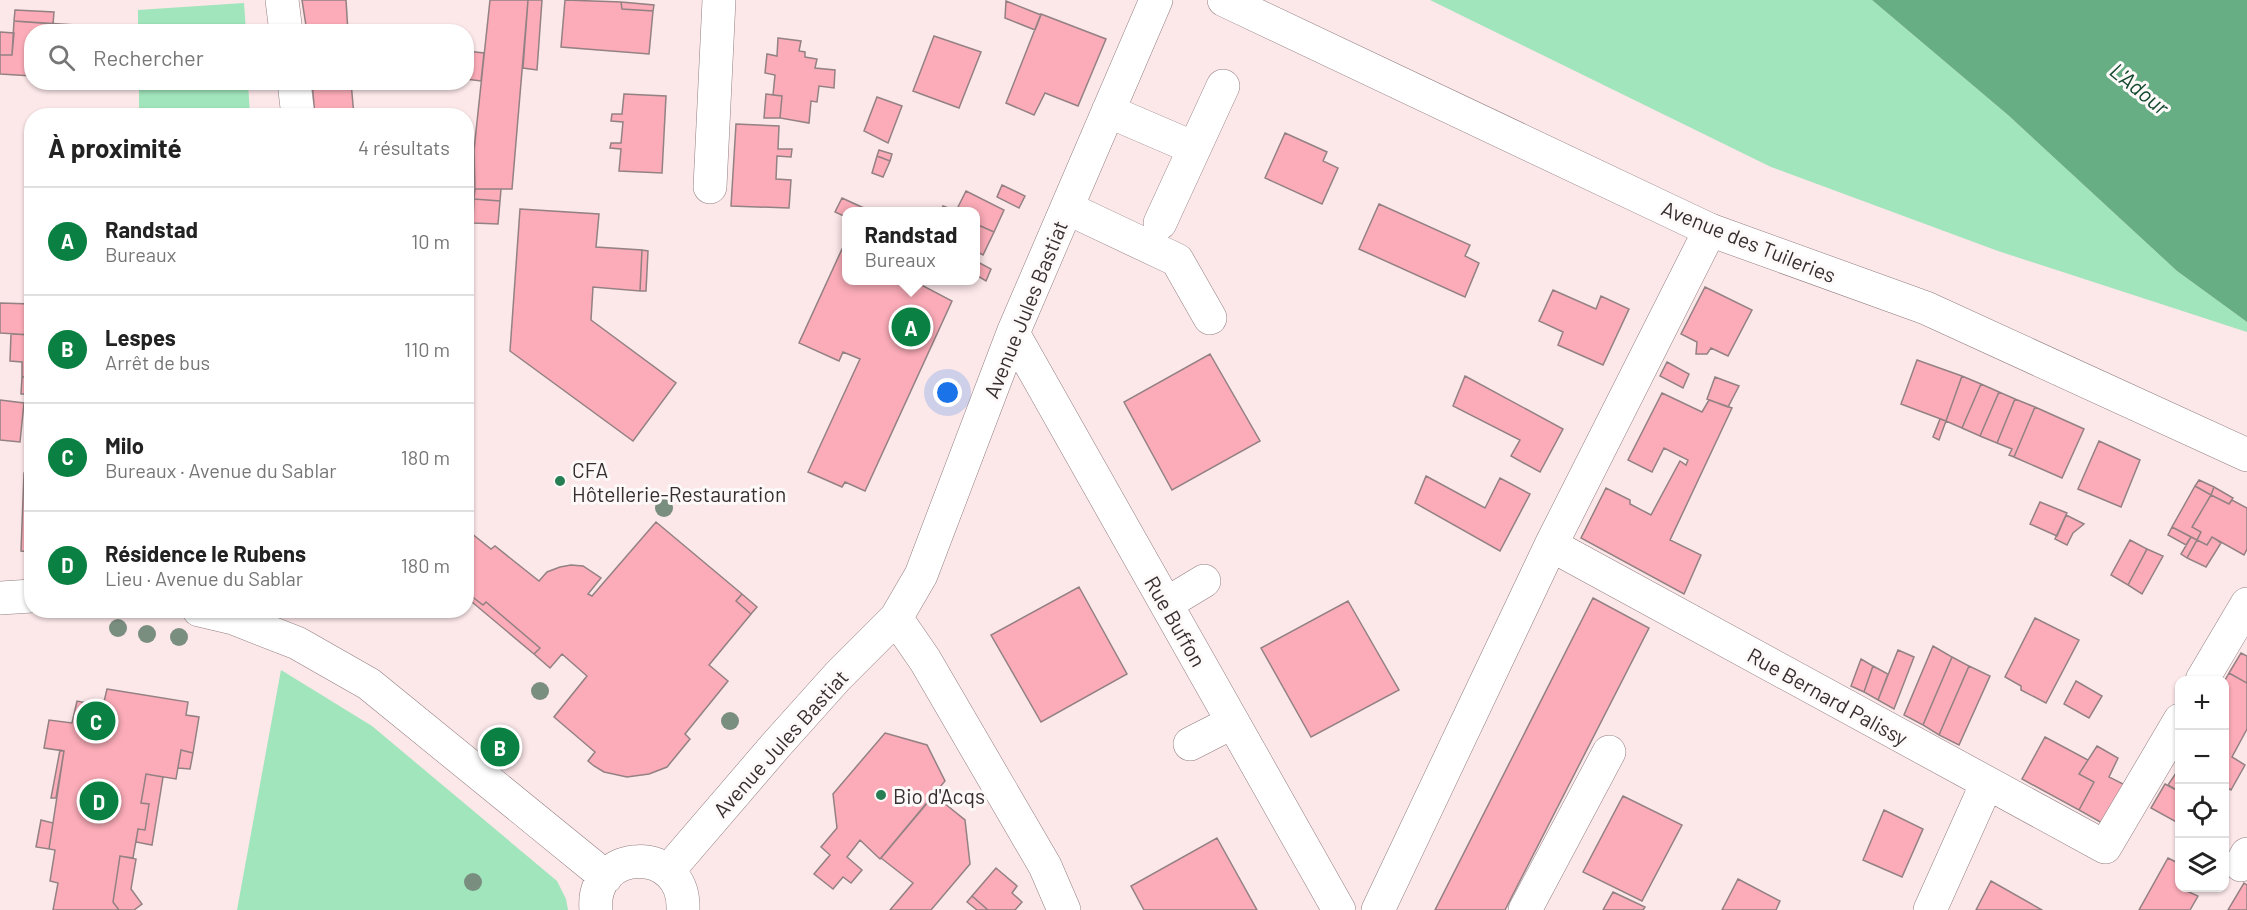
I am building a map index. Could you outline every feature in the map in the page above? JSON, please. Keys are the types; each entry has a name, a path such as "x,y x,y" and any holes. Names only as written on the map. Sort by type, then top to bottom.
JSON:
{"street":[{"path":"282,0 285,24"},
{"path":"710,187 719,0"},
{"name":"Avenue Jules Bastiat","path":"668,871 800,718 896,618 921,575 1013,333 1156,0"},
{"name":"Avenue des Tuileries","path":"1224,0 1710,230 1926,308 2247,455"},
{"path":"1160,223 1223,86"},
{"path":"295,90 297,108"},
{"path":"1108,111 1194,148"},
{"path":"1066,208 1177,260 1210,318"},
{"path":"1378,910 1551,545 1710,230"},
{"name":"Rue Buffon","path":"1013,333 1339,910"},
{"name":"Rue Bernard Palissy","path":"1551,545 2105,848 2175,729"},
{"path":"1166,604 1204,581"},
{"path":"0,598 24,596"},
{"path":"2205,676 2247,604"},
{"path":"233,618 297,643 369,684 606,877"},
{"path":"896,618 925,660 1045,866 1064,910"},
{"path":"1190,744 1233,723"},
{"path":"1526,910 1609,752"},
{"path":"1930,910 1987,783"},
{"path":"596,910 597,894 606,877 616,867 629,862 649,862 668,871 682,891 683,910"}],"shaded area":[{"path":"1430,0 1872,0 2008,115 2177,271 2247,322 2247,332 1998,251 1771,167"},
{"path":"244,3 246,24 138,24 138,10"},
{"path":"139,90 248,90 250,108 139,108"},
{"path":"281,670 372,726 557,881 566,899 568,910 237,910"}],"water":[{"name":"L'Adour","path":"1872,0 2247,0 2247,322 2177,271 2008,115"}],"building":[{"path":"302,0 346,0 348,24 306,24"},
{"path":"490,0 528,0 512,189 475,189 474,150"},
{"path":"528,0 542,0 537,70 523,68"},
{"path":"565,0 621,2 622,9 653,11 649,54 561,47"},
{"path":"1006,1 1041,15 1035,30 1005,18"},
{"path":"621,2 654,5 653,11 622,9"},
{"path":"15,10 54,12 53,24 14,21"},
{"path":"1041,14 1106,39 1078,106 1045,93 1034,115 1006,103"},
{"path":"14,21 60,24 24,24 24,76 0,74 0,55 12,55"},
{"path":"0,32 14,33 12,55 0,55"},
{"path":"934,36 981,52 959,108 913,91"},
{"path":"778,38 801,41 799,51 805,52 805,57 817,59 815,68 835,70 834,88 819,86 817,102 811,101 809,123 780,118 782,96 773,95 775,75 765,73 767,54 777,56"},
{"path":"474,52 484,53 481,81 474,80"},
{"path":"313,90 352,90 353,108 314,108"},
{"path":"624,94 666,96 662,173 619,171 621,149 610,148 611,143 621,143 623,122 611,121 612,114 622,114"},
{"path":"766,94 782,96 780,118 764,118"},
{"path":"877,97 902,106 888,143 864,131"},
{"path":"736,124 779,126 778,149 792,149 791,157 777,156 776,179 791,180 789,208 731,206"},
{"path":"1285,133 1327,152 1323,161 1338,168 1322,204 1265,178"},
{"path":"879,150 892,154 890,161 877,156"},
{"path":"877,156 890,161 883,177 872,173"},
{"path":"1002,185 1025,196 1019,208 997,197"},
{"path":"475,189 501,189 500,201 474,199"},
{"path":"966,191 1004,210 994,232 980,226 980,207 958,207"},
{"path":"842,198 862,207 842,207 842,215 835,212"},
{"path":"474,199 500,201 498,224 474,223"},
{"path":"1379,204 1470,245 1465,256 1479,263 1465,297 1359,249"},
{"path":"520,209 599,214 596,247 642,250 640,291 593,287 591,320 676,383 633,441 510,351"},
{"path":"980,226 994,232 983,255 980,253"},
{"path":"842,249 842,285 922,285 952,301 865,491 845,482 842,487 808,472 860,359 843,352 839,361 799,343"},
{"path":"642,250 648,251 646,291 640,291"},
{"path":"980,263 991,269 986,281 980,277"},
{"path":"1705,287 1752,310 1728,356 1711,348 1707,354 1696,354 1697,342 1681,334"},
{"path":"1553,290 1596,309 1601,296 1629,309 1603,365 1558,345 1563,332 1539,321"},
{"path":"0,303 24,304 24,334 0,333"},
{"path":"11,334 24,335 24,377 22,377 22,362 10,361"},
{"path":"1210,354 1260,441 1172,490 1124,402"},
{"path":"1917,360 1962,376 1946,421 1901,404"},
{"path":"1667,362 1689,374 1683,388 1660,376"},
{"path":"1465,376 1563,429 1540,472 1511,456 1520,440 1453,406"},
{"path":"1962,376 1981,384 1962,428 1946,421"},
{"path":"22,377 24,377 24,394 21,394"},
{"path":"1715,377 1739,386 1728,407 1707,399"},
{"path":"1981,384 1999,392 1980,436 1962,428"},
{"path":"1999,392 2015,399 1997,443 1980,436"},
{"path":"1662,393 1702,412 1709,400 1732,408 1670,540 1701,555 1684,594 1581,538 1606,488 1630,500 1630,504 1651,515 1680,461 1686,465 1688,460 1664,448 1652,472 1628,460"},
{"path":"2015,399 2035,407 2014,457 2009,455 2012,449 1997,443"},
{"path":"0,400 24,403 20,442 0,440"},
{"path":"2035,407 2084,429 2062,478 2014,457"},
{"path":"1940,419 1946,421 1939,440 1933,437"},
{"path":"2099,441 2140,460 2121,507 2078,489"},
{"path":"24,473 24,551 21,551"},
{"path":"1426,476 1485,508 1500,478 1530,494 1500,551 1415,503"},
{"path":"2199,480 2214,487 2211,495 2195,486"},
{"path":"2195,486 2211,495 2192,527 2201,532 2197,540 2172,527"},
{"path":"2214,487 2233,498 2229,504 2211,495"},
{"path":"2211,495 2229,504 2232,500 2247,508 2247,549 2244,555 2212,537 2207,545 2197,540 2201,532 2192,527"},
{"path":"2040,502 2067,513 2057,536 2030,524"},
{"path":"2066,515 2084,524 2073,533 2067,545 2055,539"},
{"path":"656,522 742,594 736,601 751,614 709,665 728,681 685,734 690,739 667,767 649,774 627,777 604,772 594,766 588,761 595,752 554,717 587,676 562,654 550,668 534,654 540,648 486,602 483,605 474,598 474,535 491,549 495,546 539,581 547,572 560,567 583,566 601,578 588,594 592,596"},
{"path":"2172,527 2191,537 2186,545 2168,535"},
{"path":"2191,537 2197,540 2187,558 2181,554"},
{"path":"2212,537 2221,543 2206,567 2187,558 2197,540 2207,545"},
{"path":"2130,540 2147,549 2128,585 2111,575"},
{"path":"2147,549 2163,556 2142,594 2128,585"},
{"path":"1079,587 1127,674 1041,722 991,635"},
{"path":"742,594 757,607 751,614 736,601"},
{"path":"474,598 483,605 486,602 540,648 534,654 474,604"},
{"path":"1593,598 1649,628 1505,910 1435,910"},
{"path":"1348,601 1399,690 1311,737 1261,648"},
{"path":"2035,618 2079,640 2046,703 2021,690 2021,686 2005,677"},
{"path":"1933,646 1952,657 1923,725 1904,715"},
{"path":"1898,650 1914,657 1894,709 1878,700"},
{"path":"2241,653 2247,656 2247,683 2229,673"},
{"path":"1952,657 1969,666 1939,735 1923,725"},
{"path":"1861,659 1873,666 1864,692 1851,686"},
{"path":"1873,666 1888,674 1878,700 1864,692"},
{"path":"1969,666 1990,676 1959,745 1939,735"},
{"path":"2229,673 2247,683 2247,729 2232,757 2245,765 2231,790 2229,789"},
{"path":"2076,681 2102,696 2089,718 2064,704"},
{"path":"107,689 188,702 186,715 199,717 193,753 181,750 176,779 146,774 141,803 149,804 145,830 138,829 133,858 120,856 113,902 119,910 53,910 58,883 50,881 55,850 49,849 64,751 44,748 49,720 72,723 77,701 103,706"},
{"path":"885,733 927,745 945,781 880,859 860,840 847,857 862,870 851,883 843,877 833,889 814,874 830,855 821,847 837,828 833,794"},
{"path":"2045,737 2088,760 2079,774 2094,782 2079,810 2022,779"},
{"path":"2097,746 2118,758 2109,777 2125,785 2102,823 2079,810 2094,782 2079,774"},
{"path":"60,750 64,751 56,798 51,798"},
{"path":"181,750 193,753 190,769 178,768"},
{"path":"146,774 163,777 152,845 136,842 138,829 145,830 149,804 141,803"},
{"path":"2175,774 2175,789 2168,785"},
{"path":"2165,784 2175,789 2175,821 2151,808"},
{"path":"934,795 965,820 970,864 931,910 890,910 913,883 881,858"},
{"path":"1623,796 1682,825 1642,901 1583,872"},
{"path":"1884,810 1923,829 1902,877 1863,860"},
{"path":"41,820 53,823 49,849 36,847"},
{"path":"1217,838 1257,910 1144,910 1131,886"},
{"path":"120,856 136,859 131,889 142,904 134,910 119,910 113,902"},
{"path":"2168,858 2175,862 2175,892 2189,892 2198,896 2190,910 2139,910"},
{"path":"996,868 1017,886 1012,893 1022,902 1015,910 988,910 972,896"},
{"path":"1738,879 1780,901 1776,910 1722,910"},
{"path":"1991,881 2042,910 1976,910"},
{"path":"2244,883 2247,885 2247,910 2228,910"},
{"path":"1613,892 1645,907 1643,910 1603,910"},
{"path":"972,896 988,910 977,910 967,902"}],"place":[{"name":"Randstad","path":"911,327"},
{"name":"CFA Hôtellerie-Restauration","path":"560,481"},
{"name":"Milo","path":"96,721"},
{"name":"Lespes","path":"500,747"},
{"name":"Bio d'Acqs","path":"881,795"},
{"name":"Résidence le Rubens","path":"99,801"}]}
